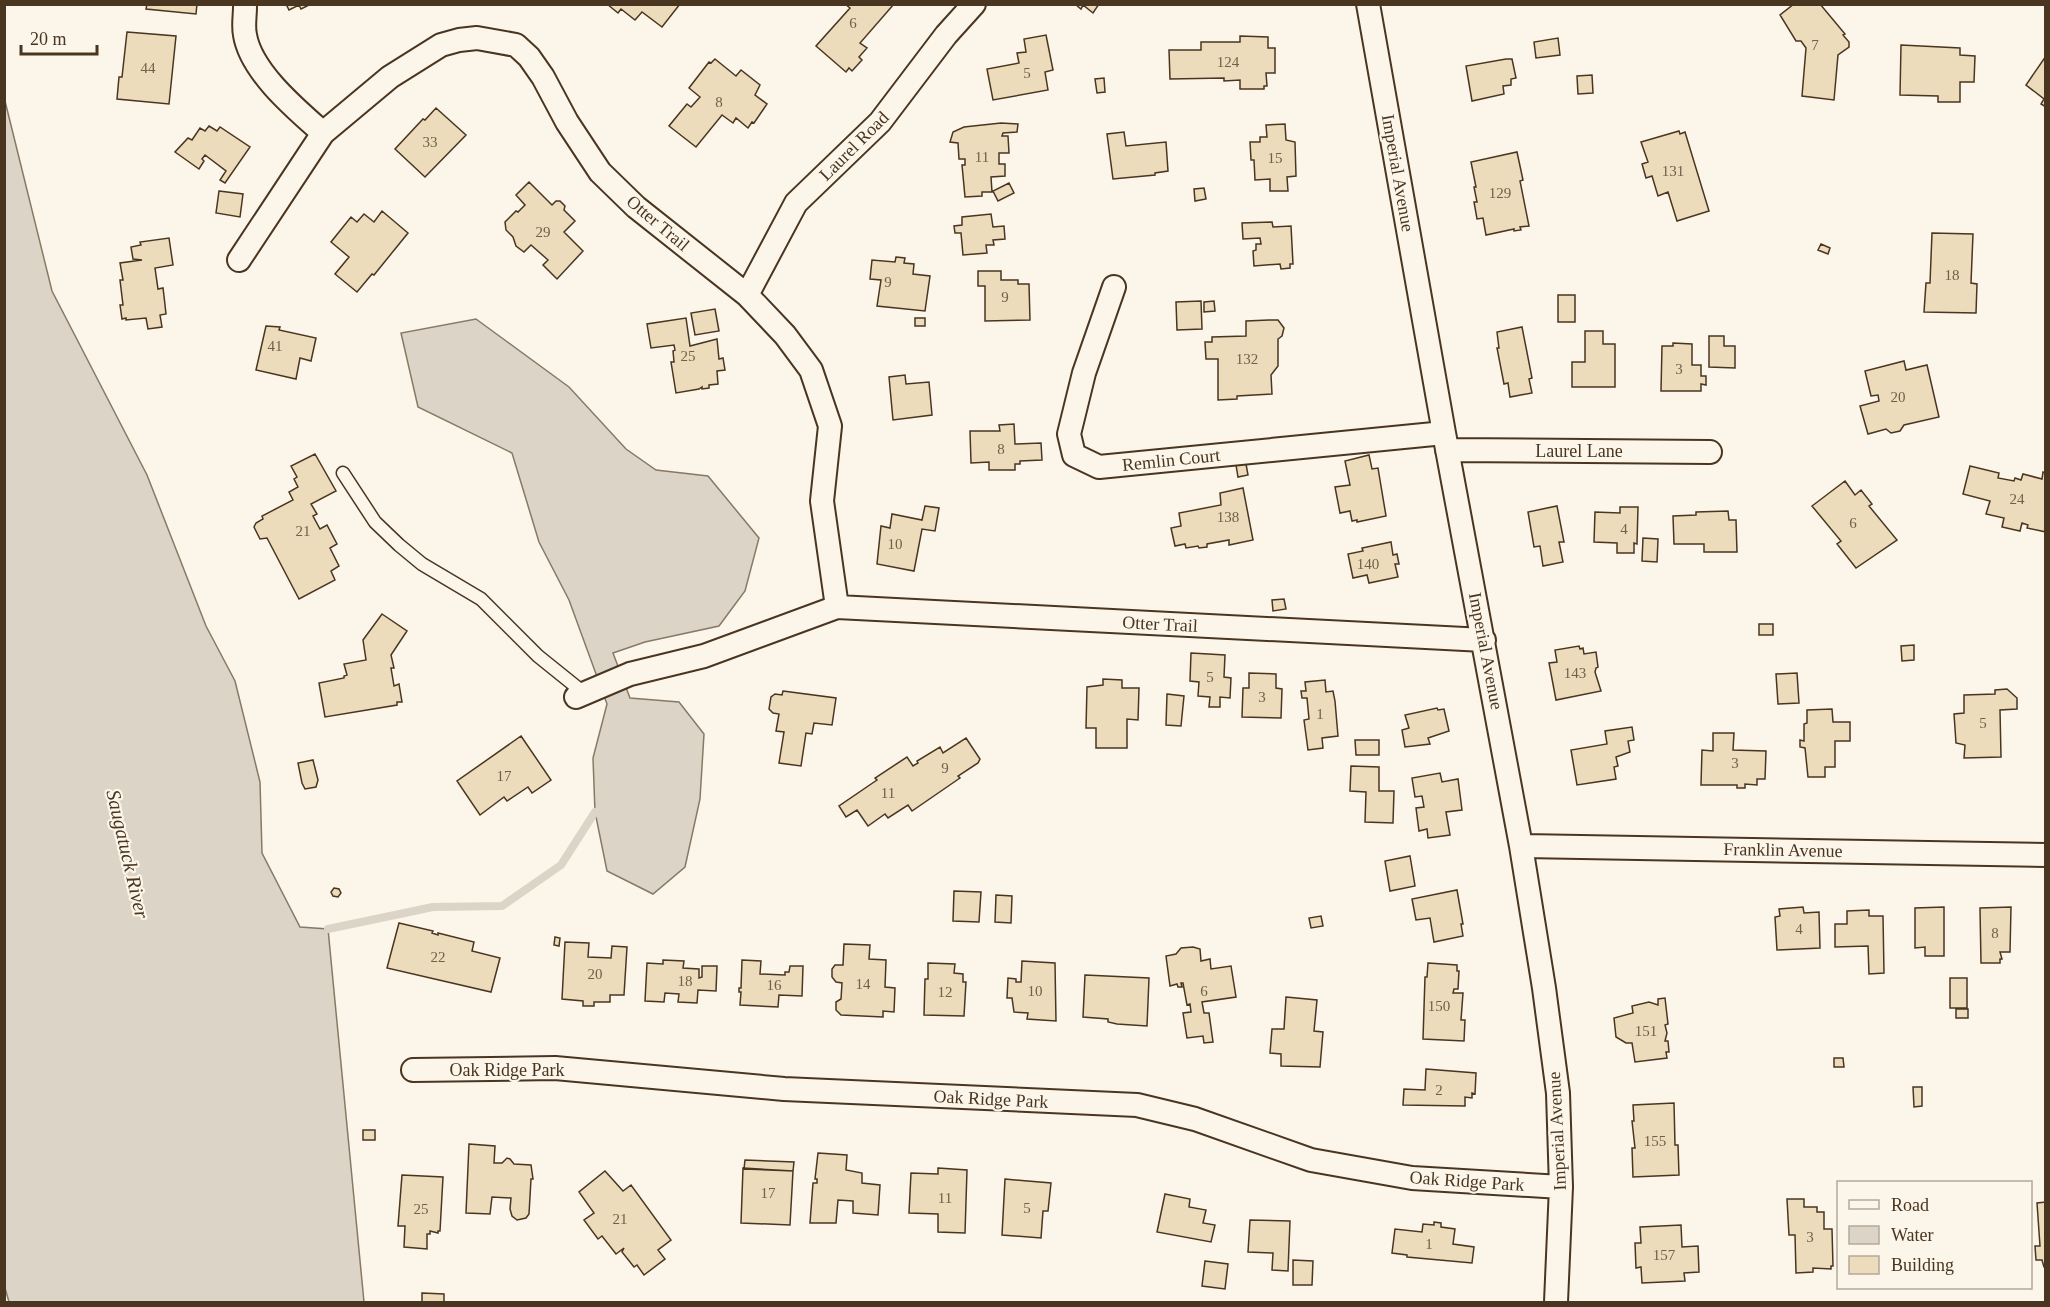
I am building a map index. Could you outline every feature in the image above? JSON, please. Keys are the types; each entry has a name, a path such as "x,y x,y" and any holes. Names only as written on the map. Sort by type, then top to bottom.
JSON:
{"street":[{"name":"Laurel Road","path":"747,295 796,203 880,122 946,35 974,4"},
{"name":"Imperial Avenue","path":"1368,4 1521,846 1544,988 1558,1093 1561,1187 1556,1302"},
{"path":"245,7 245,36 256,61 280,94 323,134"},
{"name":"Otter Trail","path":"239,260 323,134 390,77 441,45 459,40 477,38 516,45 529,57 543,77 567,122 600,172 636,207 747,295 785,335 811,370 830,426 822,501 837,607"},
{"name":"Remlin Court","path":"1114,287 1084,373 1069,434 1074,455 1099,467 1446,442"},
{"name":"Laurel Lane","path":"1446,442 1710,452"},
{"name":"Otter Trail","path":"580,695 630,674 704,656 837,607 1484,640"},
{"name":"Franklin Avenue","path":"1521,846 2046,855"},
{"name":"Oak Ridge Park","path":"412,1070 555,1068 784,1089 1137,1105 1196,1119 1311,1160 1412,1178 1561,1187"}],"lane":[{"path":"343,473 375,522 399,545 422,564 481,599 580,695"}],"water":[{"name":"Saugatuck River","path":"5,101 52,291 147,475 206,626 235,681 260,782 262,853 300,927 328,929 364,1302 9,1302 5,1288"},
{"path":"476,319 569,387 626,449 656,470 708,476 759,538 745,591 719,626 645,642 613,653 630,698 679,702 704,734 700,799 685,867 653,894 607,871 595,812 593,758 607,704 569,600 539,542 512,453 418,407 401,333"}],"building":[{"path":"147,4 197,4 196,14 146,9"},
{"path":"286,4 311,4 301,9 299,5 289,10"},
{"path":"607,4 680,4 662,27 642,12 635,20 621,9 618,13"},
{"path":"845,4 894,4 860,43 867,48 859,57 862,60 852,71 849,68 846,72 816,46 850,8"},
{"path":"1075,4 1099,4 1093,13 1083,5 1081,9"},
{"path":"1794,4 1820,4 1849,42 1849,47 1838,55 1834,100 1802,96 1806,48 1801,41 1796,41 1780,15"},
{"path":"127,32 176,36 169,104 117,99"},
{"path":"1046,35 1053,70 1045,72 1048,90 993,100 987,69 1019,63 1017,53 1026,52 1024,39"},
{"path":"1240,36 1268,37 1268,48 1275,48 1275,73 1266,73 1267,86 1264,86 1264,89 1240,89 1240,80 1224,81 1224,78 1170,79 1169,50 1201,50 1201,42 1240,42"},
{"path":"1558,38 1560,55 1536,58 1534,42"},
{"path":"1901,45 1960,48 1960,55 1975,56 1974,82 1960,82 1960,102 1938,102 1938,96 1900,95"},
{"path":"2046,56 2046,107 2041,104 2044,99 2026,85"},
{"path":"715,59 736,76 741,70 760,85 755,95 767,104 748,128 736,118 733,123 722,115 696,147 669,126 687,104 691,107 700,97 689,88 709,62"},
{"path":"1512,59 1516,78 1511,79 1511,85 1503,86 1504,94 1472,101 1466,66"},
{"path":"1592,75 1593,93 1578,94 1577,76"},
{"path":"1104,78 1105,92 1097,93 1095,79"},
{"path":"436,108 466,135 425,177 395,149"},
{"path":"1001,123 1018,124 1017,132 1003,133 1002,136 1008,136 1009,153 999,153 999,164 1005,164 1005,176 991,177 992,192 982,192 982,196 965,197 962,165 965,165 965,159 959,159 958,143 950,142 953,132 964,127"},
{"path":"1285,124 1286,140 1295,142 1296,176 1287,177 1288,191 1270,191 1270,179 1255,180 1250,142 1260,142 1260,137 1267,137 1266,125"},
{"path":"209,126 217,131 220,127 250,147 225,183 220,180 226,171 205,155 199,169 175,152 188,138 192,140 200,128 205,131"},
{"path":"1679,131 1680,134 1685,132 1709,211 1677,221 1668,192 1658,196 1652,176 1646,178 1642,164 1648,162 1641,142"},
{"path":"1124,132 1126,146 1166,142 1168,171 1155,173 1155,175 1113,179 1107,134"},
{"path":"1517,152 1529,226 1520,227 1521,230 1514,231 1514,229 1486,235 1483,218 1477,219 1474,202 1477,202 1474,187 1476,187 1471,162"},
{"path":"529,182 552,205 560,201 565,206 564,210 575,221 564,232 583,251 557,279 543,265 548,260 531,245 524,252 516,246 513,237 506,230 505,222 525,205 516,195"},
{"path":"1009,183 1014,193 998,201 993,191"},
{"path":"1204,188 1206,199 1195,201 1194,189"},
{"path":"219,191 243,194 240,217 216,213"},
{"path":"382,211 408,233 357,292 335,274 349,257 331,242 351,217 357,222 364,214 374,222"},
{"path":"991,214 993,227 1004,226 1005,239 993,240 994,245 986,245 987,253 963,255 961,233 955,233 954,226 962,225 962,217"},
{"path":"1272,222 1273,227 1291,226 1293,264 1290,264 1290,268 1281,269 1280,264 1254,266 1253,251 1256,250 1256,244 1261,244 1260,238 1243,239 1242,223"},
{"path":"1932,233 1973,234 1971,283 1977,284 1976,313 1924,312 1926,283 1930,283"},
{"path":"169,238 173,265 155,268 158,289 163,288 164,296 166,314 160,315 162,327 148,329 146,318 122,319 120,280 123,280 120,263 142,260 133,259 131,247 141,245 140,242"},
{"path":"1821,244 1830,248 1828,254 1818,250"},
{"path":"896,257 905,258 904,263 914,264 913,274 930,276 925,311 877,306 881,280 870,279 872,260 895,262"},
{"path":"978,271 1001,271 1001,280 1018,280 1018,284 1029,284 1030,320 985,321 985,286 978,286"},
{"path":"1558,295 1575,295 1575,322 1558,322"},
{"path":"1201,301 1202,329 1177,330 1176,302"},
{"path":"1214,301 1215,311 1204,312 1204,302"},
{"path":"715,309 719,331 695,335 691,313"},
{"path":"686,318 690,346 717,339 719,359 723,358 725,370 717,371 718,384 709,385 709,388 702,389 702,387 676,393 671,362 674,362 674,345 651,348 647,324"},
{"path":"915,318 925,318 925,326 915,326"},
{"path":"1278,320 1284,328 1282,336 1278,339 1278,366 1271,375 1272,394 1237,396 1237,399 1218,400 1218,359 1206,359 1205,342 1212,342 1212,337 1246,336 1246,321"},
{"path":"266,326 280,327 279,330 316,338 311,361 300,358 296,379 256,370"},
{"path":"1522,327 1532,378 1529,379 1532,393 1510,397 1508,383 1504,384 1497,348 1499,348 1497,332"},
{"path":"1585,331 1603,331 1603,344 1615,344 1615,387 1572,387 1572,362 1585,362"},
{"path":"1709,336 1724,336 1724,346 1735,346 1735,368 1709,367"},
{"path":"1673,343 1692,344 1692,365 1701,365 1701,376 1706,376 1706,385 1701,384 1701,391 1661,391 1662,346 1673,346"},
{"path":"1904,361 1906,370 1927,365 1939,417 1904,425 1900,431 1891,433 1886,429 1868,434 1860,406 1879,401 1878,395 1871,396 1865,371"},
{"path":"905,375 906,384 929,382 932,415 893,420 889,377"},
{"path":"1014,424 1015,444 1041,443 1042,460 1020,461 1020,464 1015,464 1015,470 989,470 989,462 971,463 970,431 1000,431 999,425"},
{"path":"315,454 336,491 311,504 317,514 313,516 320,529 327,525 337,544 330,548 339,566 331,571 335,580 299,599 267,538 260,539 254,527 263,519 262,516 293,500 289,492 298,487 294,479 297,477 291,466"},
{"path":"1369,455 1372,469 1378,468 1386,516 1352,521 1350,511 1340,513 1335,487 1350,485 1345,461"},
{"path":"1246,464 1248,475 1238,477 1236,465"},
{"path":"1970,466 1999,473 1998,478 2014,481 2015,478 2021,480 2023,474 2042,479 2043,472 2046,473 2046,532 2027,528 2028,525 2022,523 2020,531 2002,527 2004,518 1986,514 1990,501 1963,494"},
{"path":"1845,481 1855,495 1861,490 1872,504 1869,506 1897,540 1856,568 1837,544 1841,541 1812,506"},
{"path":"1243,488 1253,540 1229,545 1229,540 1207,544 1207,547 1199,548 1198,546 1186,548 1185,544 1175,546 1171,528 1181,526 1179,513 1221,505 1220,493"},
{"path":"925,506 939,508 935,531 922,529 914,571 877,564 881,526 890,528 892,514 922,520"},
{"path":"1557,506 1564,542 1559,542 1563,562 1543,566 1540,546 1534,547 1528,512"},
{"path":"1620,507 1638,507 1637,544 1634,543 1634,553 1617,553 1617,543 1594,542 1595,512 1620,513"},
{"path":"1728,511 1729,520 1736,520 1737,552 1704,552 1704,544 1674,544 1673,516 1696,515 1696,512"},
{"path":"1643,538 1658,539 1657,562 1642,561"},
{"path":"1391,542 1393,555 1397,554 1399,564 1395,564 1398,577 1369,583 1367,575 1353,578 1348,554 1363,551 1362,548"},
{"path":"1284,599 1286,609 1273,611 1272,600"},
{"path":"382,614 407,631 391,655 394,686 399,684 402,702 397,702 397,705 325,717 319,683 344,678 347,675 344,664 366,660 363,640"},
{"path":"1759,624 1773,624 1773,635 1759,635"},
{"path":"1914,645 1914,660 1902,661 1901,646"},
{"path":"1579,646 1580,649 1583,648 1584,654 1596,652 1598,667 1595,672 1601,691 1556,700 1549,663 1557,662 1555,650"},
{"path":"1191,653 1225,655 1224,677 1231,678 1230,698 1220,697 1220,707 1209,707 1210,697 1198,696 1199,682 1190,681"},
{"path":"1249,673 1276,674 1276,688 1282,689 1281,718 1242,717 1243,688 1249,688"},
{"path":"1797,673 1799,703 1778,704 1776,674"},
{"path":"1103,679 1122,680 1122,688 1139,688 1138,720 1127,719 1127,748 1096,748 1096,728 1086,728 1087,687 1103,685"},
{"path":"1325,680 1326,692 1333,691 1338,736 1322,738 1323,748 1308,750 1304,720 1309,719 1307,698 1302,698 1301,691 1306,691 1305,682"},
{"path":"2007,689 2017,698 2017,709 2000,710 2001,757 1964,758 1965,745 1956,743 1954,714 1964,713 1964,695 1995,694 1995,690"},
{"path":"783,691 836,698 832,725 814,723 812,734 806,733 801,766 779,763 784,732 776,731 779,714 769,709 771,697 775,694 782,695"},
{"path":"1167,694 1184,696 1181,726 1166,725"},
{"path":"1437,708 1438,710 1444,709 1449,731 1428,738 1430,744 1405,747 1402,730 1409,728 1405,715"},
{"path":"1832,709 1833,722 1850,722 1850,741 1835,741 1835,767 1825,767 1825,777 1808,777 1805,748 1800,747 1800,740 1804,741 1807,710"},
{"path":"1632,727 1634,740 1628,741 1630,752 1616,757 1618,766 1614,767 1616,779 1577,785 1571,750 1607,744 1605,731"},
{"path":"1713,733 1734,733 1733,750 1766,751 1765,779 1757,779 1757,785 1745,784 1745,788 1737,788 1737,785 1701,785 1702,750 1713,751"},
{"path":"521,736 551,780 532,793 528,787 507,801 504,797 480,815 457,781"},
{"path":"966,738 980,759 978,763 912,811 908,805 888,818 885,814 868,826 857,810 846,817 839,806 907,757 913,766 940,747 943,753"},
{"path":"1355,740 1379,740 1379,755 1356,755"},
{"path":"313,760 318,780 316,787 305,789 298,763"},
{"path":"1351,766 1379,767 1379,791 1394,791 1393,823 1365,822 1366,792 1350,791"},
{"path":"1440,773 1442,782 1458,779 1462,810 1446,812 1450,835 1428,838 1427,829 1419,831 1416,808 1424,807 1422,796 1415,797 1412,778"},
{"path":"1410,856 1415,886 1390,891 1385,861"},
{"path":"334,888 339,889 341,893 338,897 333,896 331,892"},
{"path":"1457,890 1463,936 1434,942 1430,918 1416,920 1412,899"},
{"path":"954,891 981,892 979,922 953,921"},
{"path":"996,895 1012,896 1011,923 995,922"},
{"path":"1803,907 1804,913 1819,912 1820,948 1777,950 1775,917 1780,916 1779,909"},
{"path":"1944,907 1944,956 1925,956 1925,947 1915,948 1915,908"},
{"path":"2011,907 2010,952 2000,952 2002,959 2000,963 1981,963 1980,908"},
{"path":"1869,910 1869,916 1883,916 1884,973 1869,974 1868,946 1835,947 1835,924 1847,924 1847,911"},
{"path":"1321,916 1323,926 1311,928 1309,918"},
{"path":"399,923 433,931 432,933 438,935 438,933 474,942 472,951 500,958 491,992 387,968"},
{"path":"555,937 560,938 559,946 554,945"},
{"path":"565,942 589,943 588,957 611,958 612,946 627,947 624,995 610,995 610,1002 594,1002 594,1006 583,1006 583,1001 562,999"},
{"path":"844,944 870,945 869,959 886,960 885,987 895,988 894,1012 883,1011 883,1017 841,1015 836,1010 836,1002 841,999 842,983 836,982 832,977 832,969 835,965 843,965"},
{"path":"1181,948 1200,949 1201,961 1210,959 1211,969 1231,966 1236,997 1202,1002 1204,1013 1209,1013 1213,1042 1204,1043 1203,1036 1187,1038 1183,1013 1191,1012 1190,1004 1187,1005 1183,983 1181,983 1182,987 1178,987 1177,984 1170,986 1166,956 1176,954"},
{"path":"663,960 684,961 683,968 699,969 699,978 702,977 702,966 717,966 716,991 698,990 697,1003 678,1002 679,994 665,993 664,1002 645,1001 647,963 663,964"},
{"path":"742,960 761,961 760,974 785,975 785,972 789,972 790,966 803,966 802,996 779,995 778,1007 740,1005"},
{"path":"1022,961 1055,963 1056,1021 1027,1019 1028,1013 1014,1012 1012,998 1007,998 1008,978 1021,982"},
{"path":"928,963 955,964 954,973 963,974 963,982 966,982 964,1016 924,1015"},
{"path":"1428,963 1457,965 1458,989 1454,989 1453,993 1463,993 1461,1020 1465,1020 1464,1041 1423,1039 1425,977 1427,977"},
{"path":"1085,975 1149,978 1147,1026 1117,1024 1108,1022 1108,1019 1083,1017"},
{"path":"1950,978 1967,978 1967,1008 1950,1008"},
{"path":"1286,997 1317,1000 1314,1031 1323,1032 1320,1067 1281,1066 1281,1054 1270,1053 1272,1029 1284,1029"},
{"path":"1665,998 1668,1024 1665,1025 1667,1033 1665,1041 1668,1041 1669,1052 1666,1052 1667,1058 1635,1062 1632,1043 1626,1043 1616,1037 1614,1018 1633,1013 1632,1006 1649,1002 1658,1005 1658,999"},
{"path":"1956,1009 1968,1009 1968,1018 1956,1018"},
{"path":"1834,1058 1843,1058 1844,1067 1834,1067"},
{"path":"1426,1069 1476,1073 1475,1094 1472,1093 1472,1098 1465,1097 1465,1106 1403,1105 1404,1089 1425,1090"},
{"path":"1913,1087 1922,1087 1922,1106 1914,1107"},
{"path":"1674,1103 1675,1145 1678,1145 1679,1175 1633,1177 1632,1148 1635,1148 1633,1105"},
{"path":"363,1130 375,1130 375,1140 363,1140"},
{"path":"469,1144 495,1146 494,1163 502,1163 507,1158 514,1164 531,1165 533,1179 531,1179 529,1214 526,1218 517,1220 512,1216 511,1198 492,1197 490,1214 466,1213"},
{"path":"818,1153 847,1155 846,1170 862,1173 862,1183 880,1185 878,1215 853,1213 853,1201 838,1200 836,1223 810,1223 813,1183 817,1183 815,1179"},
{"path":"745,1160 794,1162 793,1171 744,1169"},
{"path":"743,1168 793,1171 790,1225 741,1223"},
{"path":"938,1168 967,1170 965,1233 938,1232 938,1214 909,1213 911,1173 938,1174"},
{"path":"605,1171 623,1191 631,1185 671,1240 658,1250 665,1259 644,1275 637,1265 634,1267 622,1252 624,1248 616,1254 602,1236 598,1239 584,1220 594,1213 579,1192"},
{"path":"402,1175 443,1177 440,1231 438,1233 430,1231 430,1234 427,1234 427,1249 404,1247 405,1226 398,1226"},
{"path":"1005,1179 1051,1183 1048,1211 1043,1211 1041,1238 1002,1235"},
{"path":"1165,1194 1190,1199 1189,1207 1206,1210 1203,1223 1215,1225 1211,1242 1157,1232"},
{"path":"1787,1199 1804,1199 1804,1207 1817,1207 1817,1212 1824,1212 1824,1229 1832,1229 1833,1266 1831,1269 1813,1268 1813,1272 1796,1273 1795,1235 1789,1235"},
{"path":"2046,1202 2046,1267 2044,1267 2042,1260 2036,1260 2035,1246 2040,1246 2037,1203"},
{"path":"1250,1220 1290,1221 1288,1271 1272,1270 1273,1253 1248,1252"},
{"path":"1434,1222 1441,1223 1441,1227 1455,1229 1453,1244 1474,1247 1472,1263 1407,1257 1407,1255 1392,1253 1395,1229 1422,1232 1423,1224 1434,1225"},
{"path":"1681,1225 1682,1247 1698,1246 1699,1272 1684,1273 1685,1281 1642,1283 1641,1267 1636,1268 1635,1243 1641,1243 1640,1227"},
{"path":"1293,1260 1313,1261 1312,1285 1293,1285"},
{"path":"1205,1261 1228,1264 1225,1289 1202,1286"},
{"path":"422,1293 444,1294 444,1302 422,1302"}],"waterway":[{"path":"328,929 433,907 502,906 561,865 595,812"}]}
